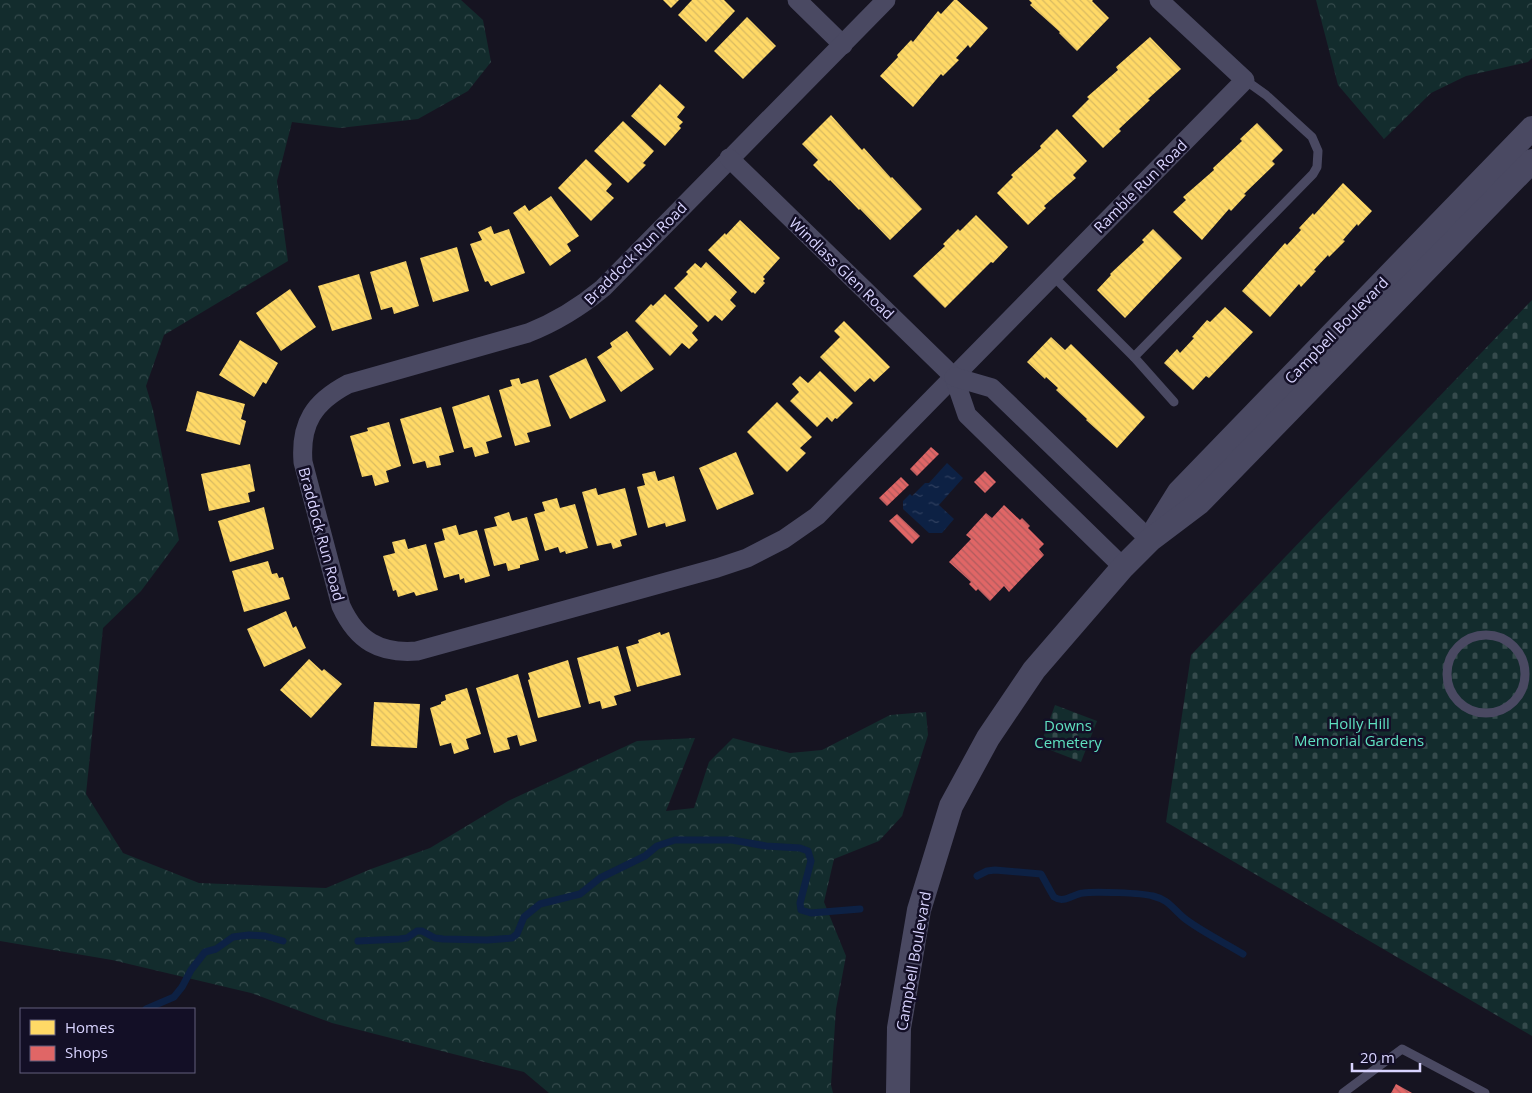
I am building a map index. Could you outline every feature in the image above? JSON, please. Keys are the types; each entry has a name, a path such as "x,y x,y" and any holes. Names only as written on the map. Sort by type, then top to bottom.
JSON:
{"street":[{"path":"797,0 843,45"},
{"name":"Braddock Run Road","path":"886,0 586,302 568,315 528,333 348,384 331,393 317,406 309,419 304,433 302,462 342,606 348,620 356,631 369,642 384,649 400,653 417,651 747,558 784,539 818,516 954,377"},
{"path":"1159,0 1245,80"},
{"name":"Ramble Run Road","path":"954,377 1245,80"},
{"name":"Campbell Boulevard","path":"1150,540 1179,492 1532,128"},
{"name":"Windlass Glen Road","path":"729,158 954,377 992,388 1150,540"},
{"name":"Campbell Boulevard","path":"898,1093 899,1028 919,910 951,806 988,738 1034,670 1123,567 1150,540 1199,503 1532,161"},
{"name":"Windlass Glen Road","path":"954,377 966,415 1123,567"}],"lane":[{"path":"1134,357 1313,174 1317,167 1318,152 1312,137 1266,95 1245,80"},
{"path":"1052,275 1134,357 1174,402"},
{"path":"1479,635 1494,635 1505,639 1514,646 1528,663 1521,694 1505,709 1493,713 1480,713 1465,708 1454,697 1446,674 1452,654 1466,640 1479,635"},
{"path":"1343,1093 1402,1049 1485,1093"}],"green space":[{"path":"0,0 461,0 483,20 491,62 468,91 418,119 340,128 292,122 277,181 288,261 164,335 146,386 153,410 179,540 141,591 103,628 86,794 123,853 199,883 326,888 371,869 430,848 508,801 637,741 695,738 666,811 694,808 709,762 733,738 790,753 822,750 890,715 926,712 928,735 902,816 879,841 834,859 824,902 846,956 836,1009 831,1085 833,1093 549,1093 524,1072 332,1023 251,993 112,960 0,941"},
{"path":"1316,0 1532,0 1532,58 1528,62 1466,76 1431,93 1384,139 1338,85"},
{"name":"Holly Hill Memorial Gardens","path":"1532,300 1532,1036 1166,822 1191,655"},
{"name":"Downs Cemetery","path":"1055,705 1097,721 1081,762 1040,746"}],"water":[{"path":"947,463 963,478 939,505 954,519 942,533 929,533 903,509 903,501 910,494 912,496 925,483 929,483"}],"building: Homes":[{"path":"663,0 679,0 671,8"},
{"path":"692,0 724,0 735,11 706,42 678,15"},
{"path":"954,0 957,0 988,28 970,48 968,45 956,58 959,60 943,76 941,74 913,107 880,76 911,40 913,42 938,11 941,14"},
{"path":"1029,0 1093,0 1109,18 1077,51 1060,32 1030,5 1032,3"},
{"path":"747,17 776,46 743,79 714,51"},
{"path":"1150,37 1181,69 1148,99 1150,100 1119,129 1121,131 1103,148 1072,116 1089,99 1087,97 1118,70 1116,67"},
{"path":"660,84 685,107 677,117 683,122 679,126 681,128 665,146 631,116"},
{"path":"831,115 862,150 864,148 922,209 890,240 813,165 818,160 802,144"},
{"path":"623,121 654,151 643,163 646,165 628,183 594,151"},
{"path":"1257,123 1283,150 1272,161 1275,164 1244,194 1246,195 1231,211 1229,209 1202,240 1173,212 1186,200 1183,197 1214,170 1213,168 1242,141 1240,139"},
{"path":"1057,129 1087,161 1073,175 1076,178 1044,206 1046,208 1028,225 997,193 1013,177 1011,175 1041,148 1040,146"},
{"path":"586,159 612,184 606,191 614,198 591,221 558,188"},
{"path":"1343,183 1372,211 1358,226 1357,224 1343,240 1345,241 1329,257 1328,255 1301,287 1299,284 1270,317 1242,291"},
{"path":"551,196 579,236 567,244 571,251 550,266 513,213 525,205 529,211"},
{"path":"976,215 1008,247 945,308 913,276 945,246 943,244 958,229 960,231"},
{"path":"740,220 780,258 763,277 765,283 755,294 708,250"},
{"path":"491,226 494,234 509,229 525,273 491,286 488,281 485,282 470,244 482,240 478,232"},
{"path":"1153,229 1182,258 1125,318 1097,290 1110,274 1144,242 1142,240"},
{"path":"457,247 469,291 433,302 420,258"},
{"path":"406,261 419,306 394,314 392,307 381,310 370,272"},
{"path":"706,262 737,292 730,300 736,306 722,321 715,315 708,322 674,288 688,274 686,272 695,263 701,268"},
{"path":"359,274 372,319 332,331 318,286"},
{"path":"290,289 316,327 281,351 256,313"},
{"path":"665,294 698,326 692,333 698,340 689,349 682,343 670,356 635,321 651,304 653,306"},
{"path":"1225,307 1253,332 1209,378 1206,376 1193,390 1164,363 1177,349 1180,353 1207,320 1210,322"},
{"path":"844,321 890,367 874,382 870,378 855,392 820,357 840,337 834,331"},
{"path":"627,331 654,369 621,392 597,357 612,347 610,343"},
{"path":"1051,337 1065,350 1071,344 1145,417 1117,448 1056,390 1058,388 1027,362"},
{"path":"240,340 278,363 266,384 263,382 254,397 219,375"},
{"path":"586,358 606,401 570,419 549,376"},
{"path":"820,371 853,403 837,419 835,418 832,422 827,417 817,427 790,401 799,392 792,384 800,376 808,383"},
{"path":"519,378 521,384 538,379 551,426 527,433 530,442 515,446 499,390 512,386 510,380"},
{"path":"197,391 245,404 241,419 246,421 240,445 186,431"},
{"path":"489,395 502,437 486,442 489,453 475,457 472,447 464,449 452,407"},
{"path":"777,402 812,437 800,448 806,453 787,472 747,432"},
{"path":"441,407 454,452 439,456 441,465 427,468 425,461 413,464 400,419"},
{"path":"389,422 401,466 386,471 389,482 375,486 372,475 362,477 350,436 368,431 367,428"},
{"path":"736,452 754,494 717,510 699,468"},
{"path":"250,464 255,491 248,493 250,502 209,511 201,474"},
{"path":"655,471 658,481 674,476 686,521 666,527 665,523 648,528 637,487 645,485 642,474"},
{"path":"596,488 598,495 625,488 637,535 620,540 622,546 613,549 611,543 597,546 582,492"},
{"path":"557,498 560,508 575,504 588,548 566,554 565,551 560,553 558,547 545,551 534,514 545,511 542,502"},
{"path":"264,507 274,549 230,562 218,521"},
{"path":"509,512 512,521 527,517 539,560 520,565 520,568 508,571 506,563 494,566 484,529 497,526 494,517"},
{"path":"456,525 459,535 477,530 490,576 465,583 464,578 460,580 459,574 444,578 434,543 445,540 442,529"},
{"path":"405,539 408,549 426,544 438,590 416,596 414,592 398,597 396,590 393,591 383,556 395,553 392,542"},
{"path":"268,561 272,574 277,573 279,578 283,577 290,599 244,612 232,571"},
{"path":"286,611 293,628 296,626 306,648 264,667 247,629"},
{"path":"660,632 661,635 669,632 681,675 637,687 626,647 639,643 638,640"},
{"path":"618,646 631,691 614,696 617,705 602,709 600,701 589,704 577,658"},
{"path":"309,659 322,671 324,669 342,684 311,718 280,690"},
{"path":"568,660 581,707 538,718 528,680 530,679 528,673"},
{"path":"518,674 537,741 520,746 517,735 507,738 510,749 494,753 476,688"},
{"path":"467,688 481,734 466,739 469,749 454,754 451,743 440,746 430,708 446,700 445,695"},
{"path":"374,702 420,704 417,748 371,746"}],"building: Shops":[{"path":"931,447 939,454 917,476 910,469"},
{"path":"985,471 996,482 985,493 974,482"},
{"path":"901,477 909,485 887,506 879,498"},
{"path":"1004,505 1020,520 1022,518 1030,526 1028,528 1044,544 1039,549 1044,555 1009,592 1004,586 990,601 978,589 976,591 969,584 971,582 949,562 971,539 966,535 986,513 992,518"},
{"path":"897,514 920,536 912,544 889,521"},
{"path":"1396,1084 1412,1093 1391,1093"}],"waterway":[{"path":"358,941 407,938 417,931 443,939 487,940 512,938 517,934 524,917 540,904 580,894 600,878 645,856 657,846 675,840 732,840 766,846 800,848 808,851 811,861 800,903 801,910 811,913 860,909"},
{"path":"977,876 987,871 995,870 1041,874 1054,897 1058,899 1089,892 1153,896 1167,902 1197,927 1243,954"},
{"path":"148,1008 174,997 205,952 216,949 233,937 265,936 283,941"}]}
